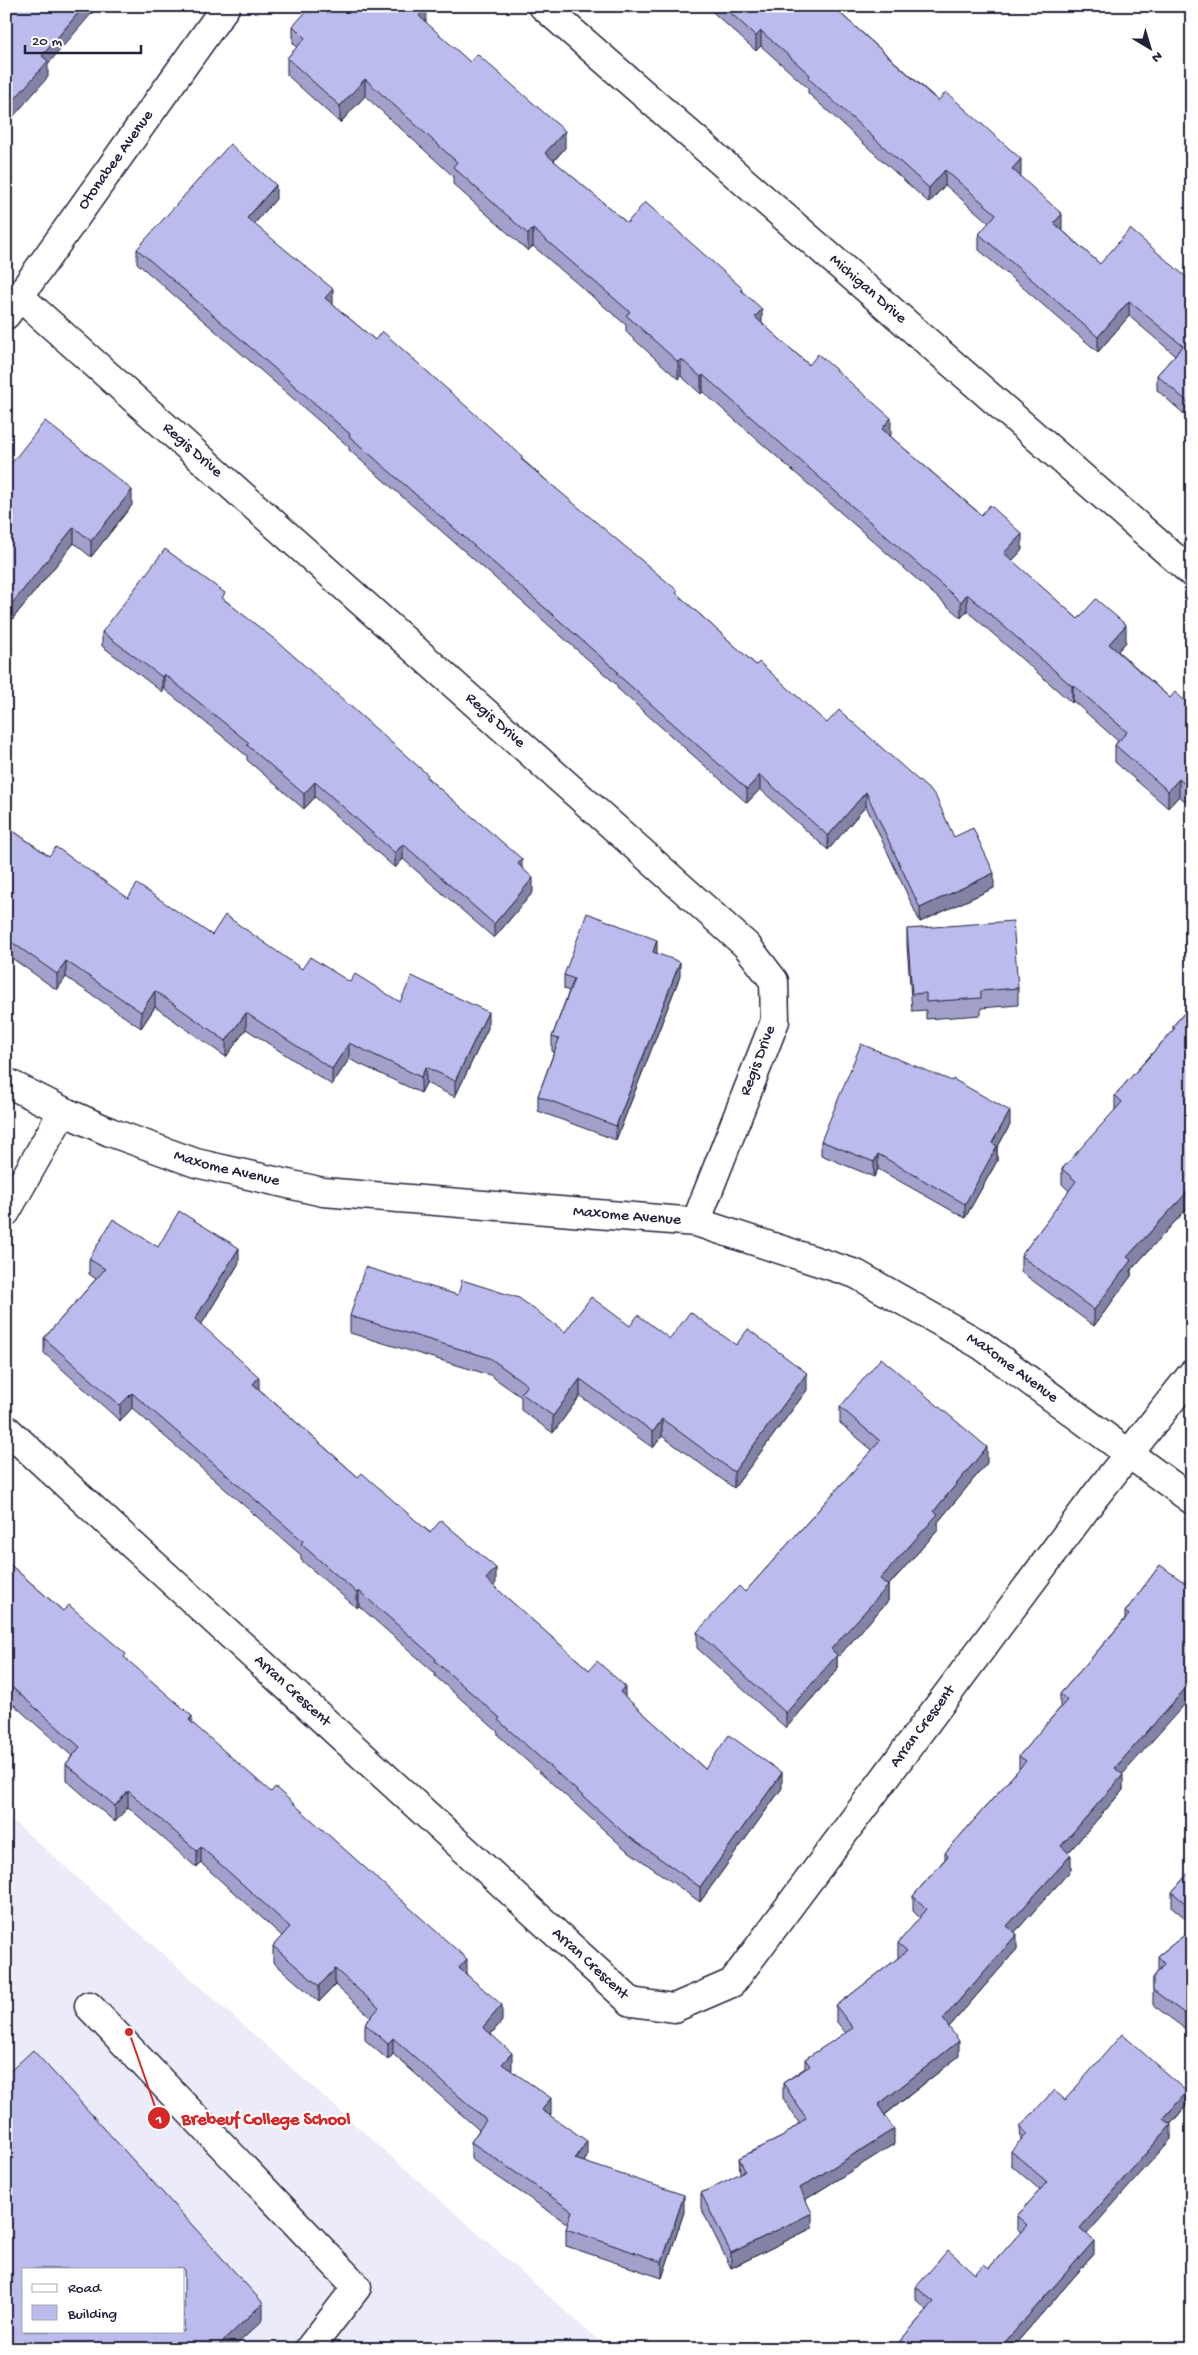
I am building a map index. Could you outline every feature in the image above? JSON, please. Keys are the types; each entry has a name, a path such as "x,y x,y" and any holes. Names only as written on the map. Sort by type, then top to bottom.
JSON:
{"street":[{"name":"Otonabee Avenue","path":"13,305 226,6"},
{"name":"Michigan Drive","path":"544,6 1192,573"},
{"name":"Regis Drive","path":"13,305 747,946 774,981 775,1021 696,1222"},
{"name":"Maxome Avenue","path":"6,1082 110,1132 196,1164 322,1192 696,1222 856,1274 981,1345 1192,1500"},
{"path":"6,1212 63,1111"},
{"name":"Arran Crescent","path":"6,1429 631,2002 674,2008 732,1983 1096,1495 1192,1374"},
{"path":"89,2006 358,2287 309,2349"}],"shaded area":[{"path":"6,1816 20,1827 608,2349 6,2349"}],"building":[{"path":"6,6 84,6 42,56 48,61 6,109"},
{"path":"311,6 425,6 426,8 419,16 470,62 477,54 565,131 545,153 627,223 645,202 742,288 741,290 762,309 755,317 809,365 818,354 891,418 882,429 981,515 990,505 1022,534 1004,553 1078,619 1096,599 1126,625 1109,644 1170,698 1175,692 1192,707 1192,790 1179,779 1168,791 1115,745 1127,732 967,594 961,602 703,375 701,377 681,359 678,362 626,315 630,312 533,229 528,234 453,167 457,162 365,79 340,106 287,58 305,38 293,26"},
{"path":"723,6 832,6 938,101 946,92 1021,159 1012,169 1062,214 1054,223 1100,264 1130,229 1192,282 1192,406 1157,375 1183,346 1129,301 1098,337 979,234 996,214 945,170 929,188 808,78 810,75 761,31 756,36"},
{"path":"230,144 276,185 247,218 333,289 325,298 375,340 382,331 523,457 521,459 678,591 676,593 756,665 759,662 827,723 839,710 935,795 954,837 973,828 994,873 920,908 866,792 828,836 760,775 747,789 617,674 618,672 349,436 350,434 137,249"},
{"path":"45,421 132,490 91,541 74,527 6,611 6,478 10,474 6,470"},
{"path":"165,549 225,593 222,598 278,642 428,775 426,777 522,859 518,864 533,878 494,924 403,844 395,853 315,782 304,794 247,745 249,743 164,674 162,677 102,632"},
{"path":"6,826 49,856 56,847 128,898 137,884 212,935 225,915 302,969 310,957 350,982 355,974 400,1002 412,976 488,1012 455,1081 426,1067 421,1077 349,1043 332,1069 246,1013 226,1041 155,991 141,1012 66,961 57,974 6,938"},
{"path":"587,913 657,940 653,952 680,962 616,1126 538,1096 559,1039 552,1037 574,979 564,975"},
{"path":"1013,921 1018,988 981,991 981,998 926,1002 926,993 912,994 907,929"},
{"path":"1192,1004 1192,1171 1188,1175 1192,1179 1192,1187 1127,1257 1131,1260 1094,1310 1021,1256 1076,1181 1062,1169 1122,1102 1115,1095 1175,1028 1173,1026"},
{"path":"861,1044 952,1081 953,1079 1010,1111 992,1143 997,1146 965,1204 878,1154 874,1162 821,1141"},
{"path":"179,1211 239,1248 195,1319 259,1377 253,1384 358,1477 362,1473 430,1533 441,1520 496,1568 486,1579 589,1670 597,1661 625,1686 620,1692 705,1769 729,1735 782,1773 700,1887 624,1833 498,1720 500,1718 435,1661 436,1659 359,1591 357,1593 301,1544 303,1541 132,1393 120,1405 44,1338 105,1269 89,1259 113,1219 158,1247"},
{"path":"365,1267 458,1295 462,1280 519,1298 565,1332 591,1297 630,1326 638,1315 670,1339 690,1312 736,1345 748,1329 807,1373 734,1472 662,1419 653,1432 580,1379 553,1416 521,1393 527,1385 490,1358 350,1316"},
{"path":"881,1358 987,1447 934,1511 938,1514 880,1579 888,1586 831,1649 837,1655 786,1713 697,1632 739,1586 745,1592 880,1441 840,1407"},
{"path":"6,1561 63,1611 69,1605 126,1654 124,1657 192,1716 189,1720 271,1792 275,1787 467,1959 459,1968 502,2005 483,2027 512,2053 502,2064 551,2098 542,2110 587,2141 575,2159 684,2195 662,2262 566,2229 572,2211 471,2142 486,2120 393,2038 388,2044 365,2024 379,2008 335,1969 319,1986 273,1946 290,1927 201,1847 197,1851 128,1791 115,1806 66,1764 80,1747 6,1682"},
{"path":"1160,1565 1192,1588 1192,1681 1115,1768 1123,1775 1061,1846 1071,1855 1007,1926 1017,1934 943,2019 959,2041 878,2105 894,2129 800,2188 812,2213 731,2253 701,2193 745,2171 739,2158 782,2137 806,2118 783,2083 810,2066 805,2059 853,2028 836,2006 907,1951 898,1943 927,1909 913,1896 948,1856 945,1853 1026,1761 1019,1756 1067,1700 1060,1694 1129,1615 1125,1612"},
{"path":"1192,1869 1192,1909 1172,1892"},
{"path":"1192,1929 1192,2019 1153,1990 1153,1978 1164,1964 1158,1956"},
{"path":"1122,2034 1187,2092 1163,2119 1171,2125 1080,2228 1094,2241 999,2349 991,2343 986,2349 893,2349 934,2302 916,2287 948,2250 975,2274 984,2264 989,2268 1027,2225 1017,2216 1047,2182 1011,2151 1027,2133 1020,2127 1054,2090 1065,2100"},
{"path":"33,2050 263,2303 215,2349 6,2349 6,2075"}],"place":[{"name":"Brebeuf College School","path":"129,2032"}]}
